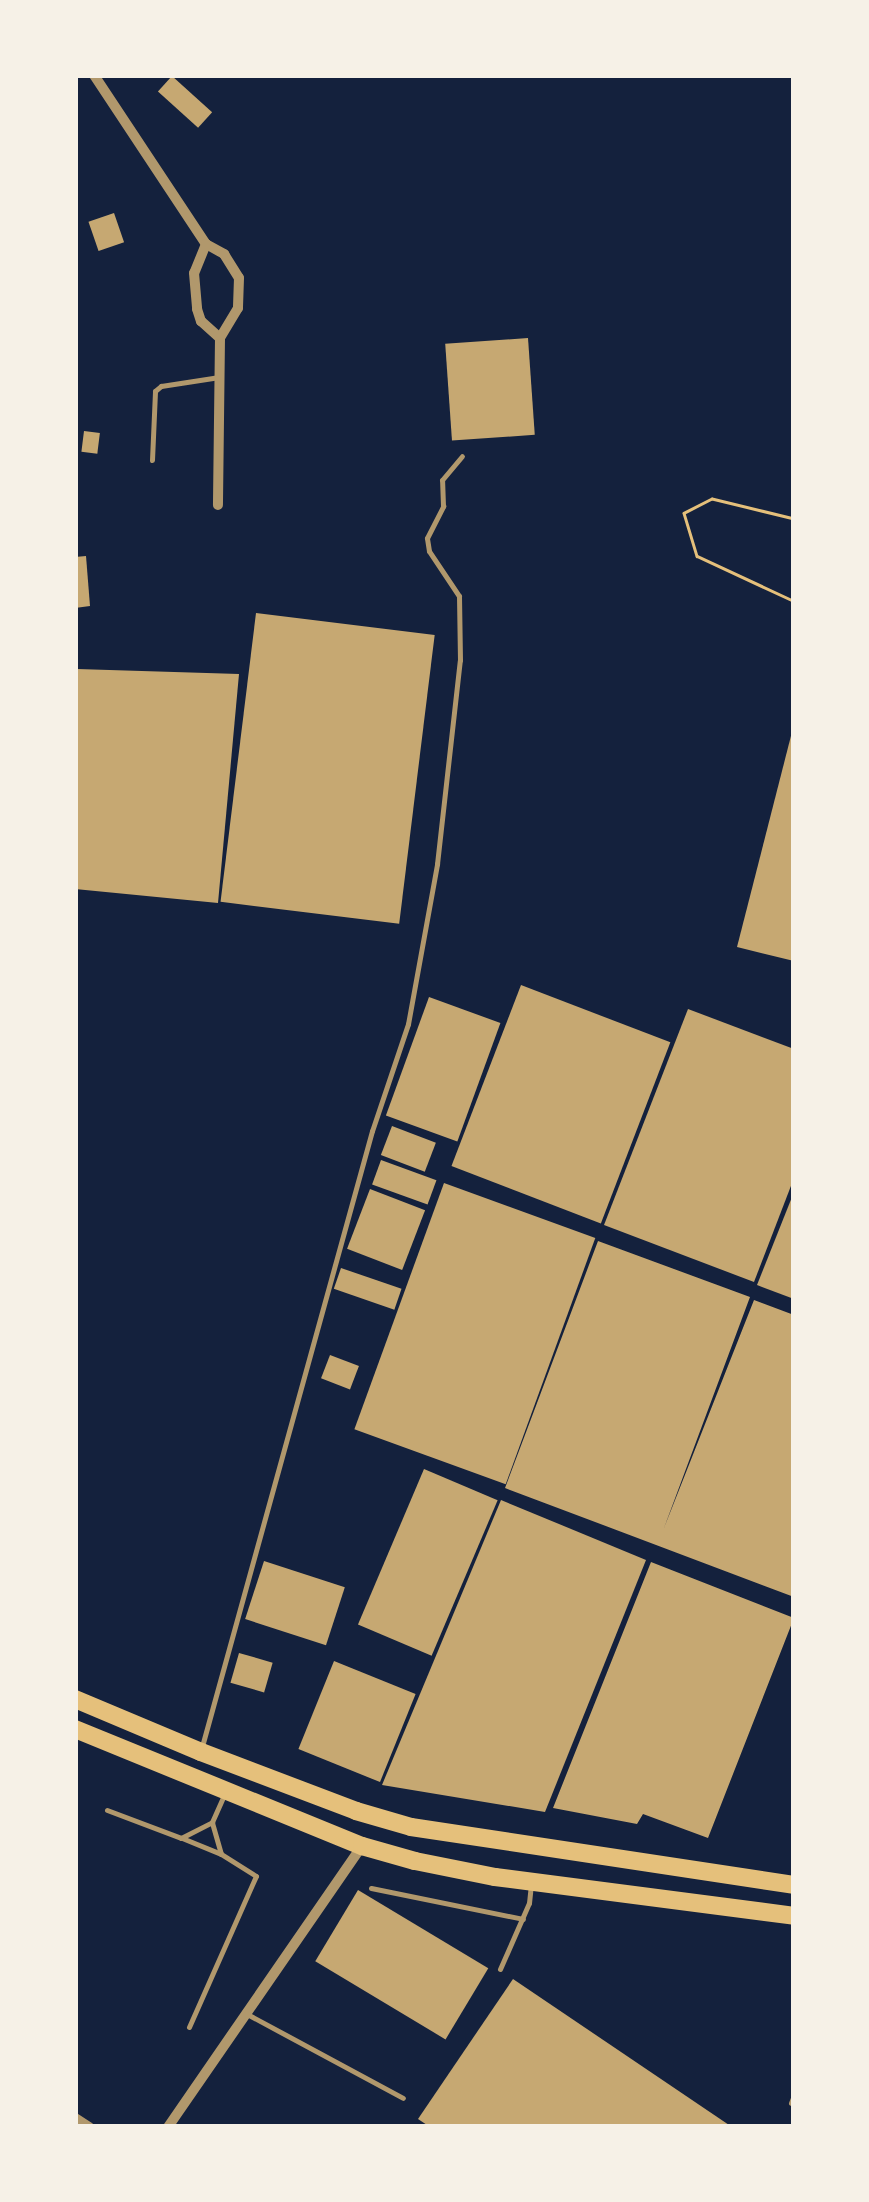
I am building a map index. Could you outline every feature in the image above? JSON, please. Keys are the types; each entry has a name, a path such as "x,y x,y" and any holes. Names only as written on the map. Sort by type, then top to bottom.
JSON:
{"highway":[{"path":"75,1698 200,1752 356,1812 411,1827 794,1885"},
{"path":"75,1729 362,1846 416,1861 531,1881 794,1916"}],"street":[{"path":"94,75 206,244 224,254 239,278 238,308 220,338 218,505"},
{"path":"206,244 194,274 197,309 201,321 220,338"},
{"path":"172,2126 362,1846"},
{"path":"75,2118 89,2127"}],"lane":[{"path":"152,460 155,391 161,386 219,378"},
{"path":"200,1752 372,1132 408,1024 437,864 460,660 459,596 429,551 427,538 442,506 442,480 462,456"},
{"path":"181,1838 212,1822 226,1790"},
{"path":"107,1810 221,1854 253,1872 255,1882 188,2027"},
{"path":"212,1822 221,1854"},
{"path":"500,1968 523,1919 531,1881"},
{"path":"371,1888 523,1919"},
{"path":"246,2014 403,2098"},
{"path":"791,2103 794,2095"}],"path":[{"path":"794,519 712,499 684,513 697,556 794,601"}],"building":[{"path":"172,76 212,112 198,128 158,92"},
{"path":"114,213 124,242 99,251 88,222"},
{"path":"528,338 535,435 452,441 445,344"},
{"path":"84,431 100,433 97,454 81,452"},
{"path":"86,556 90,606 75,608 75,557"},
{"path":"256,613 435,635 399,924 221,902"},
{"path":"77,669 239,674 218,903 75,889"},
{"path":"794,729 794,961 737,947"},
{"path":"521,985 670,1042 601,1223 451,1166"},
{"path":"429,997 500,1023 457,1141 386,1115"},
{"path":"688,1009 794,1049 794,1178 754,1282 604,1225"},
{"path":"392,1126 436,1143 425,1172 381,1155"},
{"path":"381,1160 436,1180 428,1205 372,1184"},
{"path":"444,1183 595,1238 506,1484 354,1429"},
{"path":"370,1189 425,1210 402,1270 347,1249"},
{"path":"794,1192 794,1299 757,1285"},
{"path":"598,1241 750,1297 664,1528 754,1300 794,1315 794,1597 505,1488"},
{"path":"341,1268 402,1289 394,1310 334,1289"},
{"path":"330,1355 359,1366 350,1389 321,1378"},
{"path":"424,1469 498,1500 432,1656 358,1625"},
{"path":"501,1500 646,1560 545,1812 382,1785"},
{"path":"264,1561 345,1587 326,1645 245,1619"},
{"path":"651,1562 794,1618 708,1838 643,1814 637,1824 553,1808"},
{"path":"239,1653 273,1663 264,1692 230,1683"},
{"path":"334,1661 416,1694 380,1782 298,1749"},
{"path":"358,1890 488,1968 446,2039 315,1961"},
{"path":"513,1979 732,2127 430,2127 418,2119"}]}
